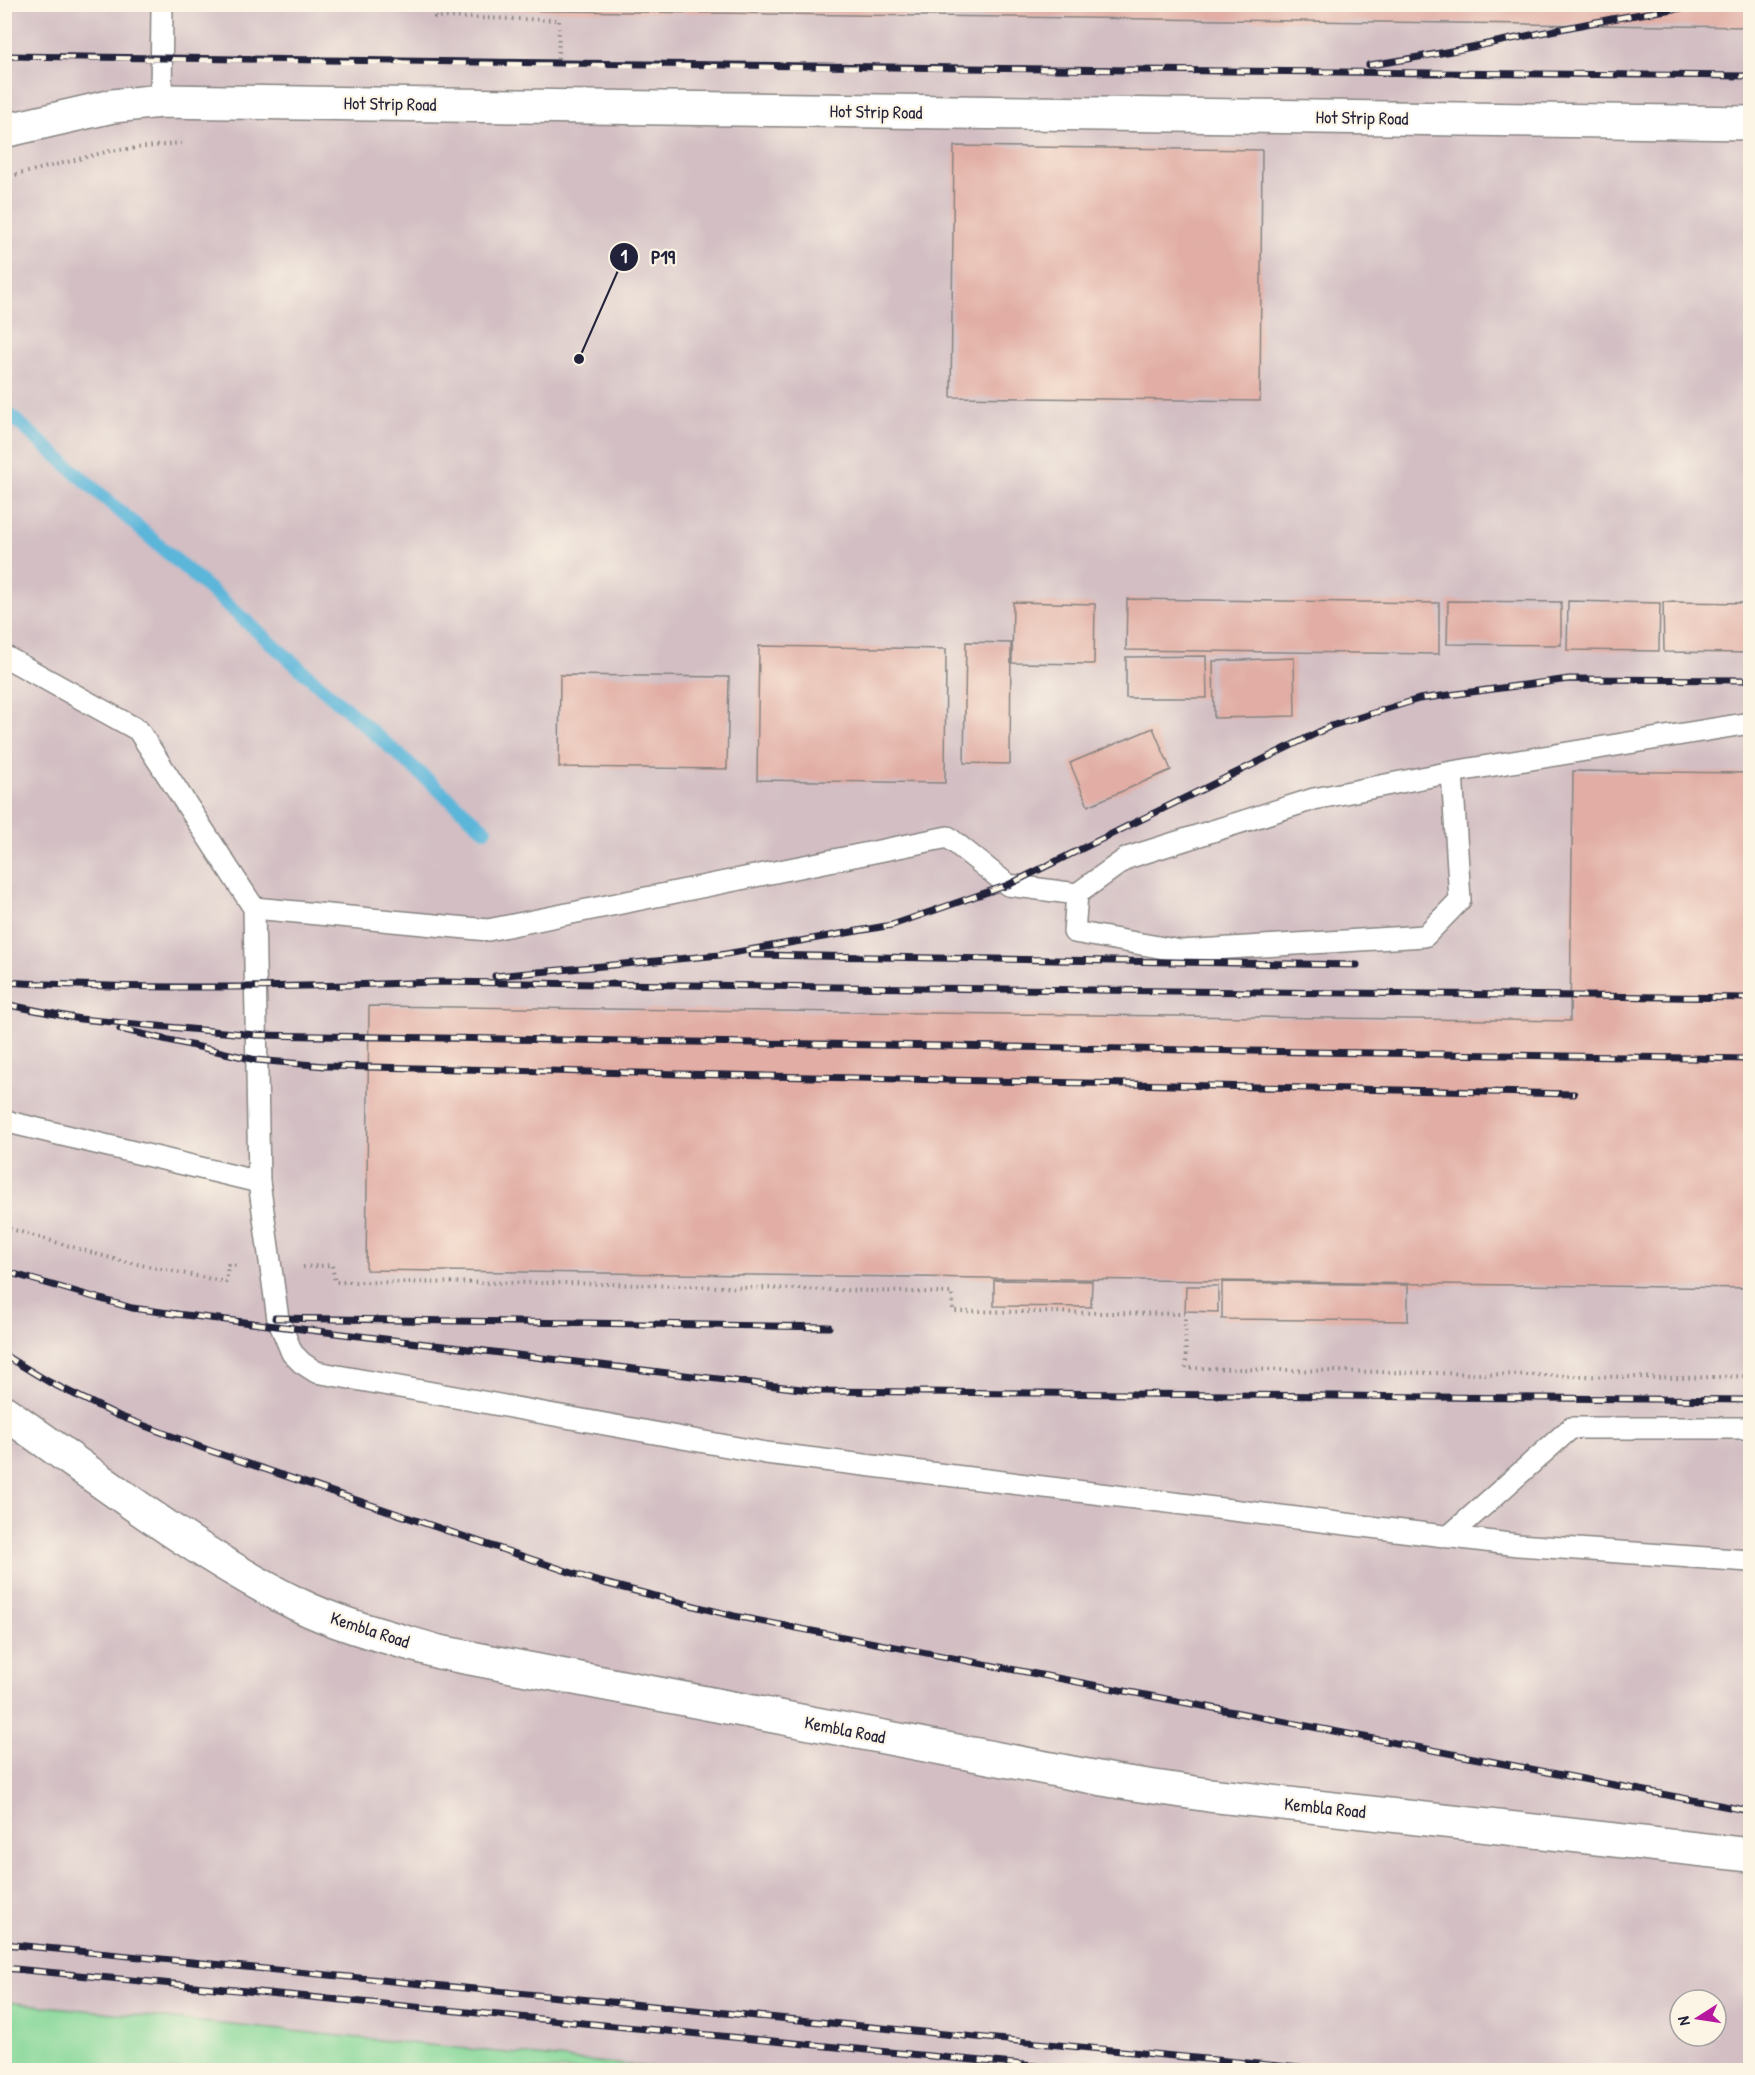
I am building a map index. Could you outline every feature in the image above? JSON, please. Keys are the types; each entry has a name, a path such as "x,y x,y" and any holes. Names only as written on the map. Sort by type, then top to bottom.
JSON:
{"street":[{"name":"Hot Strip Road","path":"4,131 113,106 161,101 1750,123"},
{"name":"Kembla Road","path":"4,1412 209,1557 299,1605 372,1632 439,1652 1114,1781 1209,1795 1750,1855"}],"lane":[{"path":"161,101 162,4"},
{"path":"4,656 138,730 254,908 259,1182 278,1318 284,1340 302,1364 316,1372 766,1453 1518,1545 1750,1562"},
{"path":"254,908 488,930 948,837 1008,885 1077,894 1127,858 1314,799 1452,772 1750,723"},
{"path":"1077,894 1074,932 1181,951 1425,936 1460,900 1452,772"},
{"path":"4,1121 259,1182"},
{"path":"1448,1537 1571,1428 1750,1428"}],"path":[{"path":"435,4 435,17 559,20 557,106"},
{"path":"4,1227 117,1260 226,1282 228,1265 272,1269 332,1265 335,1282 843,1288 952,1293 953,1311 1185,1314 1186,1368 1678,1378 1750,1376"}],"shaded area":[{"path":"5,5 1750,5 1750,2070 5,2070"}],"green space":[{"path":"5,2002 675,2070 5,2070"}],"building":[{"path":"482,4 1750,4 1750,27 482,10"},
{"path":"954,146 1262,150 1260,401 951,397"},
{"path":"1127,599 1439,603 1439,654 1126,650"},
{"path":"1448,601 1561,602 1561,645 1447,644"},
{"path":"1568,601 1660,603 1659,651 1567,650"},
{"path":"1013,602 1095,604 1094,664 1012,663"},
{"path":"1663,602 1750,603 1750,653 1664,652"},
{"path":"966,642 1011,643 1010,764 964,763"},
{"path":"759,646 946,649 945,783 757,780"},
{"path":"1206,656 1207,698 1126,698 1126,657"},
{"path":"1294,658 1295,716 1214,718 1213,661"},
{"path":"560,675 729,677 727,769 559,767"},
{"path":"1153,728 1171,770 1088,806 1070,763"},
{"path":"1573,771 1750,773 1750,1288 366,1270 369,1006 1570,1021"},
{"path":"994,1280 1092,1281 1091,1307 994,1306"},
{"path":"1222,1282 1408,1285 1408,1321 1222,1319"},
{"path":"1186,1286 1218,1286 1218,1312 1185,1311"}],"waterway":[{"path":"4,410 485,830"}],"railway":[{"path":"1369,65 1457,50 1588,23 1720,4"},
{"path":"4,56 659,66 1750,76"},
{"path":"495,976 720,955 892,925 1008,885 1331,726 1419,699 1569,679 1750,680"},
{"path":"751,955 1357,965"},
{"path":"4,982 220,987 435,982 1750,998"},
{"path":"4,1004 80,1019 256,1035 1750,1059"},
{"path":"120,1029 256,1060 325,1066 1574,1094"},
{"path":"4,1271 132,1308 176,1314"},
{"path":"168,1313 818,1391 1750,1400"},
{"path":"275,1318 829,1327"},
{"path":"4,1355 49,1382 119,1416 208,1450 596,1581 734,1616 1750,1811"},
{"path":"4,1944 1321,2070"},
{"path":"4,1968 1078,2070"}],"place":[{"name":"P19","path":"579,359"}]}
